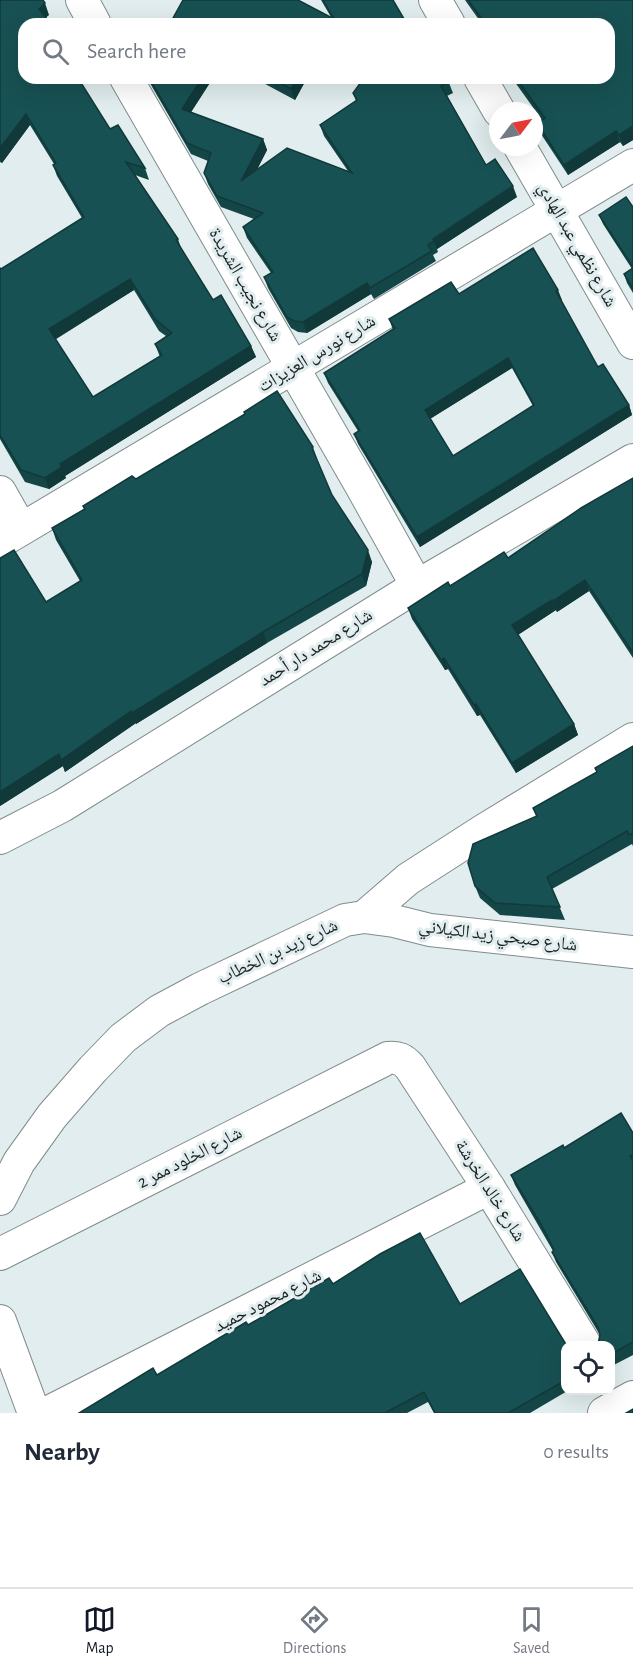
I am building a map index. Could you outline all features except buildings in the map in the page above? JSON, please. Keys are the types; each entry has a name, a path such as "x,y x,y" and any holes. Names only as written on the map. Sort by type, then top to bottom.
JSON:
{"street":[{"path":"82,0 92,18"},
{"path":"435,0 446,18"},
{"name":"شارع نجيب الشريدة","path":"129,84 417,586"},
{"path":"484,84 495,102"},
{"name":"شارع نظمي عبد الهادي","path":"525,156 633,343"},
{"name":"شارع نورس العزيزات","path":"11,536 633,165"},
{"name":"شارع محمد دار أحمد","path":"0,838 62,806 417,586 633,460"},
{"path":"0,492 11,536"},
{"name":"شارع زيد بن الخطاب","path":"0,1198 19,1162 52,1116 123,1038 159,1011 200,989 354,919 408,879 633,739"},
{"name":"شارع صبحي زيد الكيلاني","path":"354,919 394,921 430,930 633,952"},
{"name":"شارع خالد الخرشة","path":"380,1062 396,1057 404,1061 489,1188 583,1341"},
{"name":"شارع الخلود ممر 2","path":"0,1254 380,1062"},
{"name":"شارع محمود حميد","path":"47,1413 489,1188"},
{"path":"0,1321 34,1413"}]}
